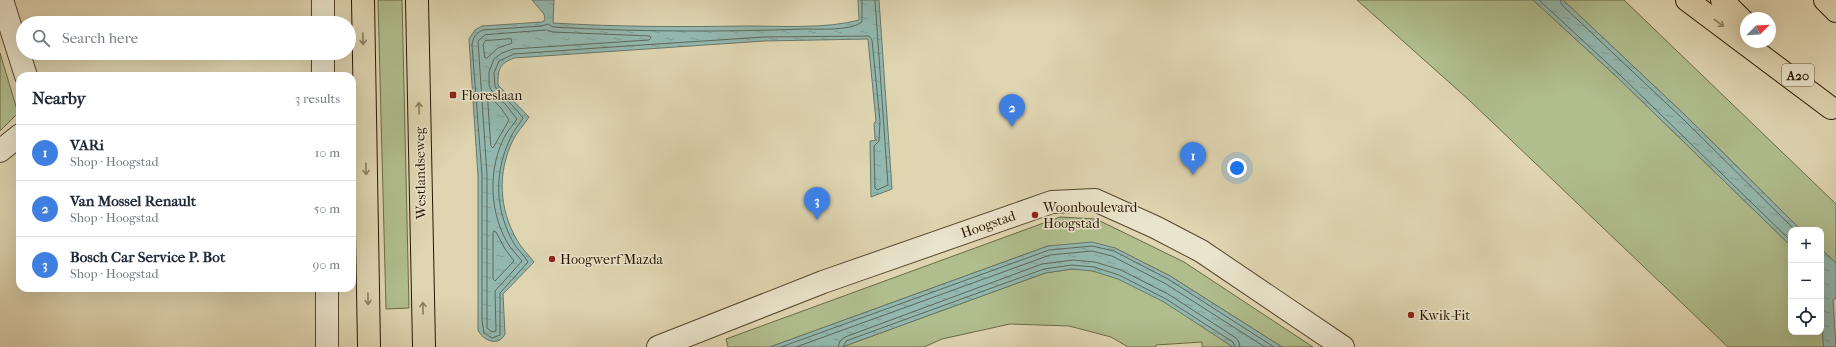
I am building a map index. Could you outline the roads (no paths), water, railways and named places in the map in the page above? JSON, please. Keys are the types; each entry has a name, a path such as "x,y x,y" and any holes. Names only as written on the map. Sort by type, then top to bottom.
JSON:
{"main road":[{"path":"363,0 369,347"},
{"name":"Westlandseweg","path":"417,0 424,347"},
{"name":"A20","path":"1688,0 1833,111"},
{"path":"1722,0 1740,18"},
{"path":"1825,0 1836,11"},
{"name":"A20","path":"1771,48 1833,111"}],"street":[{"path":"2,0 16,44"},
{"path":"323,0 323,16"},
{"path":"21,60 25,72"},
{"path":"323,60 323,72"},
{"path":"0,151 16,139"},
{"name":"Hoogstad","path":"658,347 688,342 823,282 1052,202 1095,200 1155,227 1201,251 1343,347"},
{"path":"327,292 327,345"}],"water":[{"path":"532,0 554,0 553,23 674,27 832,25 859,20 858,0 879,0 892,189 871,197 870,141 877,140 875,139 874,123 876,121 868,39 764,41 514,58 505,62 500,68 498,85 529,117 513,140 508,152 502,178 502,191 511,228 523,249 534,262 503,294 505,334 499,340 487,340 478,330 478,176 469,39 475,30 482,26 542,22 545,20 544,14"},
{"path":"1533,0 1563,0 1687,117 1798,227 1788,227 1788,243 1617,77"},
{"path":"1092,242 1115,248 1170,276 1282,347 1233,347 1164,302 1118,279 1093,271 1072,269 1045,273 842,347 770,347 1048,246"},
{"path":"1824,252 1836,263 1836,298 1833,300 1836,347 1824,347"}],"place":[{"name":"Floreslaan","path":"453,95"},
{"name":"Van Mossel Renault","path":"1012,127"},
{"name":"VARi","path":"1193,175"},
{"name":"Woonboulevard Hoogstad","path":"1035,215"},
{"name":"Bosch Car Service P. Bot","path":"817,220"},
{"name":"Hoogwerf Mazda","path":"552,259"},
{"name":"Kwik-Fit","path":"1411,315"}]}
